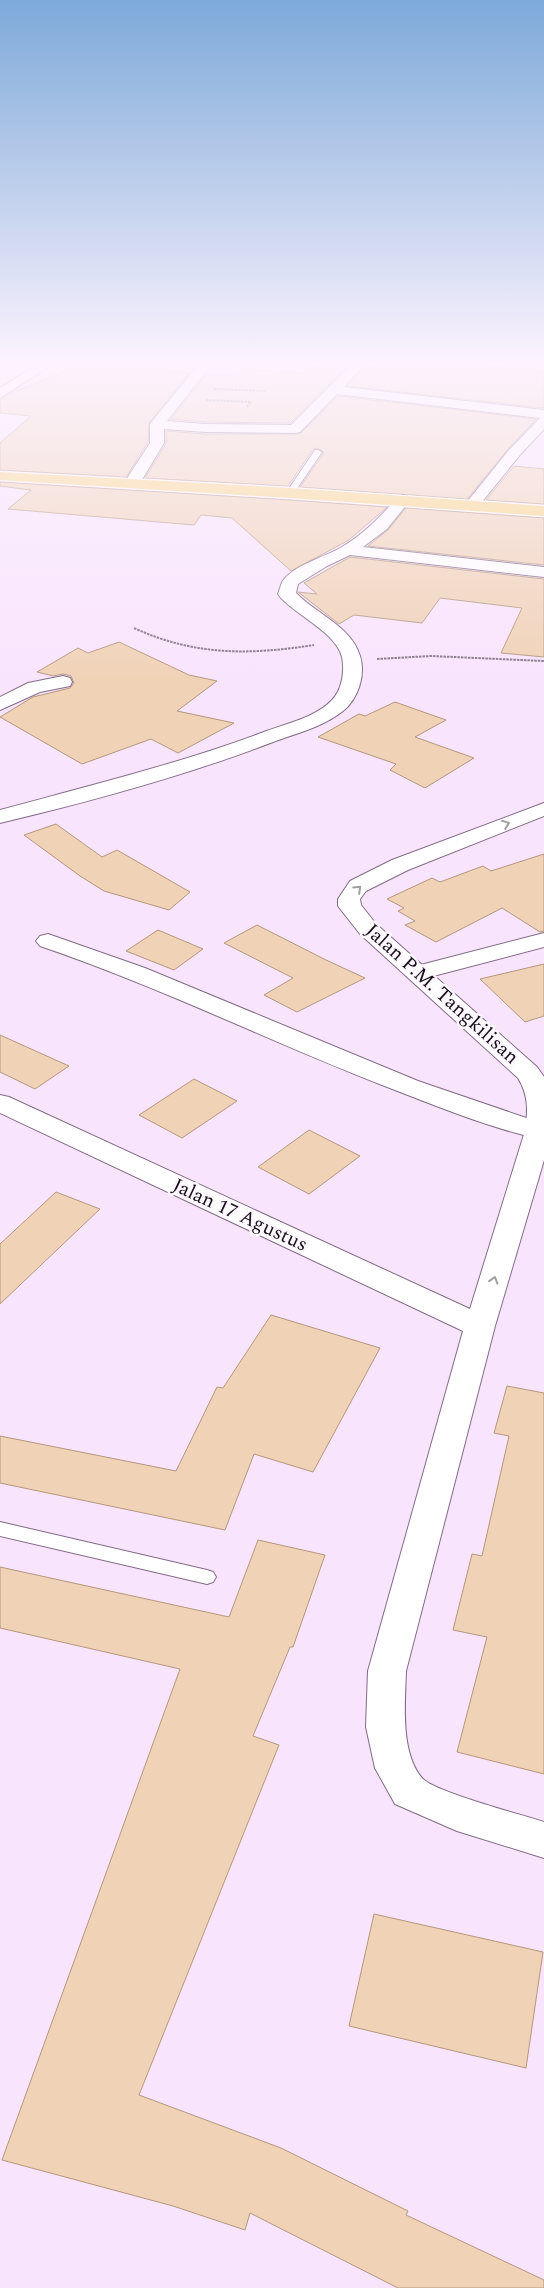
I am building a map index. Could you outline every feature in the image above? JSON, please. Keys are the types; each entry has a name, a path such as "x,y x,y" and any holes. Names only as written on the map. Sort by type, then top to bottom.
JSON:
{"main road":[{"path":"0,476 403,500 544,511"}],"street":[{"path":"132,483 140,471"},
{"path":"472,505 500,471"},
{"path":"0,817 157,776 237,750 332,710 346,695 353,678 350,656 342,640 297,606 287,594 290,582 321,562 348,550 380,526 403,500"},
{"path":"348,550 544,572"},
{"path":"0,704 35,687 63,682"},
{"name":"Jalan P.M. Tangkilisan","path":"544,809 400,865 358,886 348,899 350,906 368,929 528,1073 538,1086 543,1102 539,1131 480,1326 387,1671 385,1727 395,1768 409,1792 457,1813 544,1840"},
{"path":"418,973 544,940"},
{"path":"48,941 105,959 282,1034 483,1114 539,1131"},
{"name":"Jalan 17 Agustus","path":"2,1107 480,1326"}],"lane":[{"path":"290,493 305,471"},
{"path":"0,1529 207,1576"}],"path":[{"path":"134,628 163,641 221,652 257,653 342,640"},
{"path":"351,662 431,656 544,661"}],"building":[{"path":"14,471 130,471 126,477"},
{"path":"149,471 298,471 288,486 145,478"},
{"path":"311,471 490,471 467,499 300,487"},
{"path":"510,471 544,471 544,504 486,500"},
{"path":"0,482 387,507 349,540 291,571 232,518 201,515 194,525 8,509 31,490 0,486"},
{"path":"406,508 544,518 544,565 368,546 388,530"},
{"path":"350,557 544,579 544,657 501,653 522,608 440,598 422,623 354,615 339,624 298,592 317,594 304,583"},
{"path":"119,642 189,675 217,681 177,711 234,723 178,753 151,739 82,764 0,717 33,697 70,688 74,683 71,676 63,674 53,676 37,672 78,648 88,653"},
{"path":"395,702 446,720 415,737 474,758 425,788 390,770 396,764 318,737 359,714 365,716"},
{"path":"56,824 102,857 117,850 190,892 169,910 104,891 24,835"},
{"path":"544,854 544,931 540,932 502,908 436,942 405,925 415,921 398,911 404,908 387,899 432,878 440,882 483,866 491,871"},
{"path":"257,925 365,978 297,1012 264,995 293,978 224,943"},
{"path":"158,930 203,949 174,970 126,951"},
{"path":"544,964 544,1016 525,1022 480,979"},
{"path":"0,1035 69,1066 35,1089 0,1072"},
{"path":"194,1079 237,1101 182,1138 139,1115"},
{"path":"309,1130 360,1156 309,1194 258,1167"},
{"path":"56,1192 100,1209 0,1304 0,1244"},
{"path":"271,1315 380,1348 313,1472 254,1454 225,1530 0,1483 0,1436 176,1471 217,1387 223,1388"},
{"path":"507,1386 544,1393 544,1774 457,1752 487,1637 453,1630 472,1554 482,1556 509,1436 494,1433"},
{"path":"258,1540 325,1555 293,1647 290,1647 253,1736 279,1745 139,2095 281,2148 408,2211 406,2215 544,2280 544,2288 398,2288 250,2213 245,2230 173,2206 2,2160 180,1669 0,1628 0,1567 229,1617"},
{"path":"374,1914 543,1952 526,2068 349,2026"}]}
